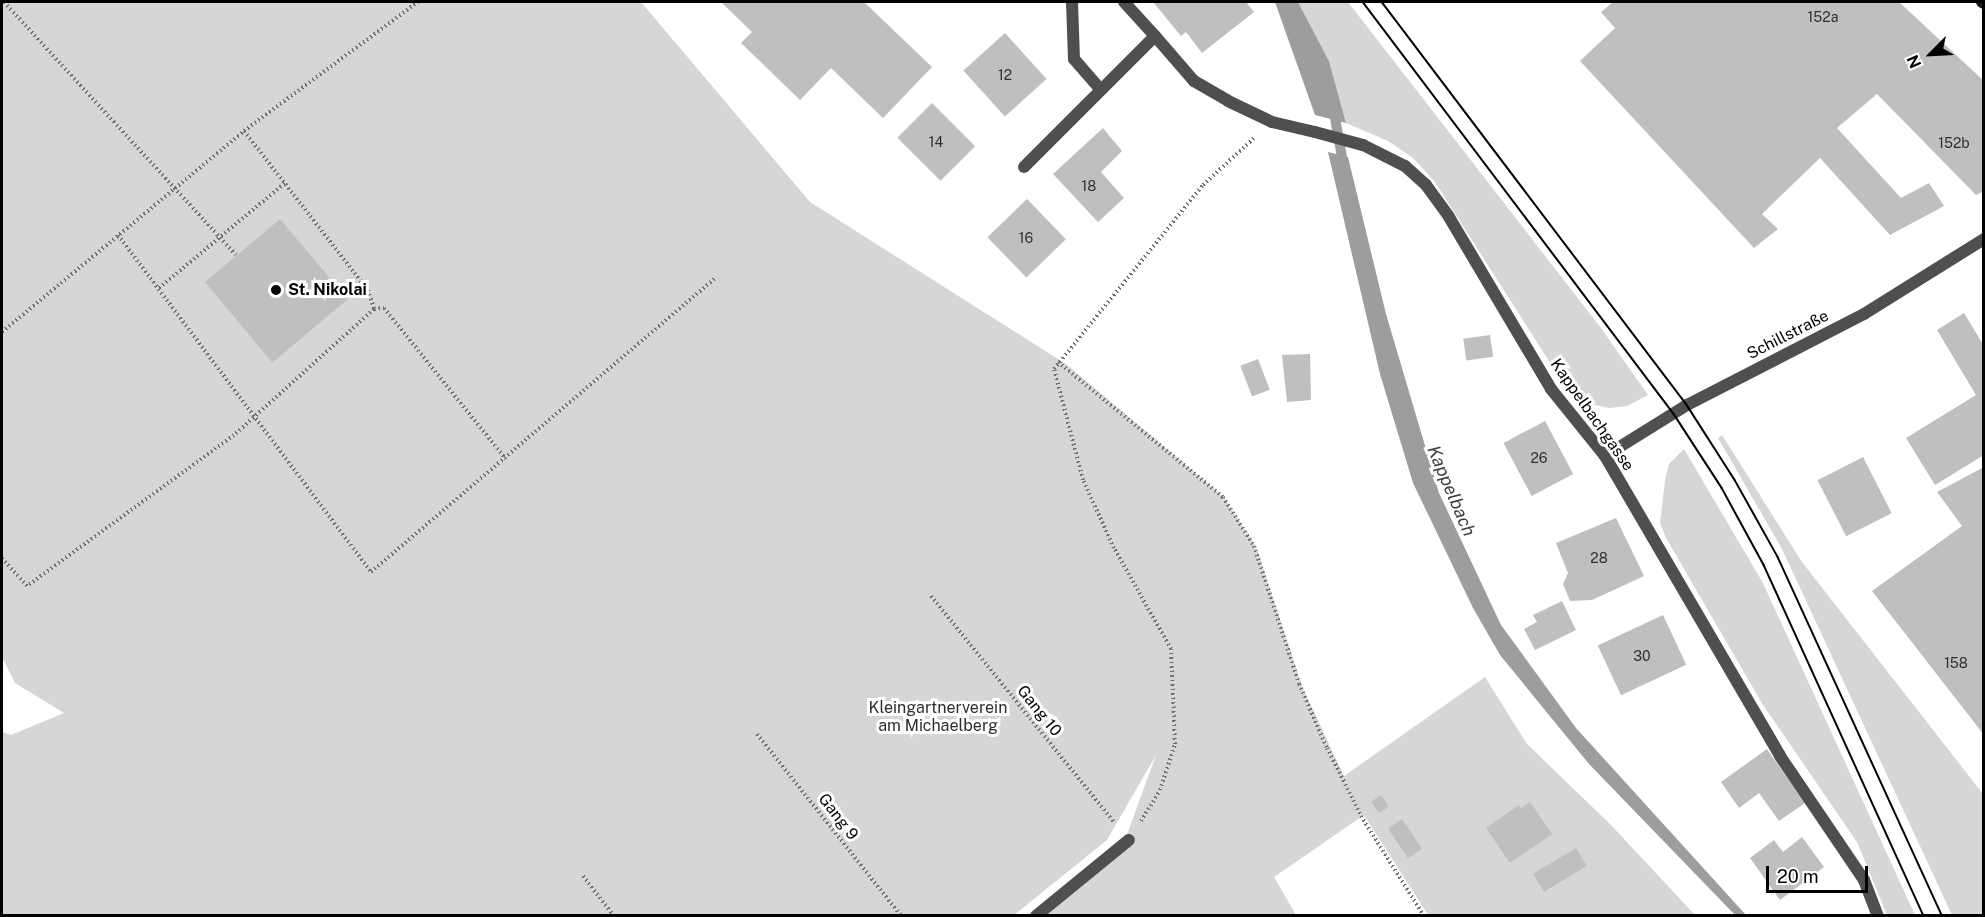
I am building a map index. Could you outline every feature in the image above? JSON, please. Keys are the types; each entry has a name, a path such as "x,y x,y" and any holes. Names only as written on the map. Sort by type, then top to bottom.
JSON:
{"street":[{"path":"1072,2 1074,59 1100,89"},
{"name":"Kappelbachgasse","path":"1124,2 1194,81 1272,122 1364,145 1405,166 1426,185 1551,389 1605,456 1780,756 1864,880 1878,915"},
{"path":"1024,167 1155,36"},
{"name":"Schillstraße","path":"1605,456 1687,405 1864,314 1983,239"},
{"path":"1036,915 1129,840"}],"path":[{"path":"4,2 236,255"},
{"path":"2,332 244,131 418,2"},
{"path":"1129,840 1160,790 1175,744 1171,649 1114,548 1083,480 1054,369 1203,185 1272,122"},
{"path":"244,131 368,290 374,309"},
{"path":"159,288 285,183"},
{"path":"118,235 257,415 371,572 506,459 716,277"},
{"path":"2,558 27,586 257,415 374,309 384,308 506,459"},
{"path":"1058,362 1223,497 1254,546 1299,684 1327,748 1362,816 1424,915"},
{"name":"Gang 10","path":"931,596 1129,840"},
{"name":"Gang 9","path":"757,734 901,915"},
{"path":"583,876 614,915"}],"green space":[{"name":"Kleingartnerverein am Michaelberg","path":"2,2 641,2 810,202 1066,364 1224,497 1256,546 1302,686 1344,776 1485,677 1527,744 1611,825 1695,915 1428,915 1364,815 1274,877 1296,915 1047,915 1121,851 1156,755 1107,840 1014,915 2,915 2,732 11,735 64,713 15,683 2,657"},
{"path":"1298,2 1348,2 1601,328 1648,395 1627,406 1609,408 1586,403 1568,391 1435,182 1413,158 1388,141 1346,123 1329,61"},
{"path":"1722,435 1802,562 1983,794 1983,915 1952,915 1782,549 1718,438"},
{"path":"1684,449 1763,583 1915,915 1887,915 1857,842 1763,705 1666,538 1660,523 1665,480 1669,464"}],"shaded area":[{"path":"1275,2 1298,2 1329,61 1346,123 1315,115"},
{"path":"1328,152 1348,157 1386,314 1439,493 1501,625 1576,728 1746,915 1735,915 1589,764 1500,655 1473,608 1413,483 1380,374"}],"building":[{"path":"721,2 864,2 932,67 883,118 831,68 800,100 741,43 752,32"},
{"path":"1153,2 1246,2 1254,12 1202,53 1186,32 1181,36"},
{"path":"1613,2 1899,2 1984,81 1984,191 1976,195 1877,94 1837,128 1901,198 1929,183 1944,206 1890,235 1820,158 1762,214 1778,229 1754,248 1580,61 1615,28 1601,12"},
{"path":"1005,33 1046,79 1005,117 963,70"},
{"path":"932,103 975,146 940,181 897,138"},
{"path":"1103,128 1122,151 1101,172 1124,198 1098,222 1053,174"},
{"path":"1027,199 1066,239 1026,277 987,237"},
{"name":"St. Nikolai","path":"280,219 347,299 272,362 205,282"},
{"path":"1964,313 1984,346 1984,455 1935,485 1906,438 1976,395 1937,330"},
{"path":"1490,335 1493,357 1466,361 1463,339"},
{"path":"1310,354 1311,400 1287,402 1282,355"},
{"path":"1258,359 1270,390 1252,397 1240,366"},
{"path":"1545,421 1573,474 1532,496 1504,443"},
{"path":"1863,457 1892,513 1846,536 1818,480"},
{"path":"1984,467 1984,735 1872,591 1962,526 1937,492"},
{"path":"1616,518 1644,576 1592,600 1570,601 1563,584 1568,573 1556,543"},
{"path":"1562,601 1576,630 1535,650 1524,629 1537,622 1533,615"},
{"path":"1663,615 1686,665 1621,695 1598,645"},
{"path":"1767,749 1805,803 1779,821 1759,793 1739,808 1721,782"},
{"path":"1381,795 1389,807 1379,813 1371,802"},
{"path":"1530,802 1552,834 1510,863 1486,828 1519,805 1521,808"},
{"path":"1402,819 1422,849 1408,858 1388,829"},
{"path":"1802,837 1824,867 1780,900 1750,858 1774,840 1783,852"},
{"path":"1576,848 1587,866 1544,892 1533,874"}],"waterway":[{"name":"Kappelbach","path":"1333,107 1344,168"}],"tram line":[{"path":"1363,2 1674,414 1722,488 1764,565 1924,916"},
{"path":"1382,2 1687,405 1735,480 1778,557 1942,916"}],"place":[{"name":"St. Nikolai","path":"276,290"}]}
